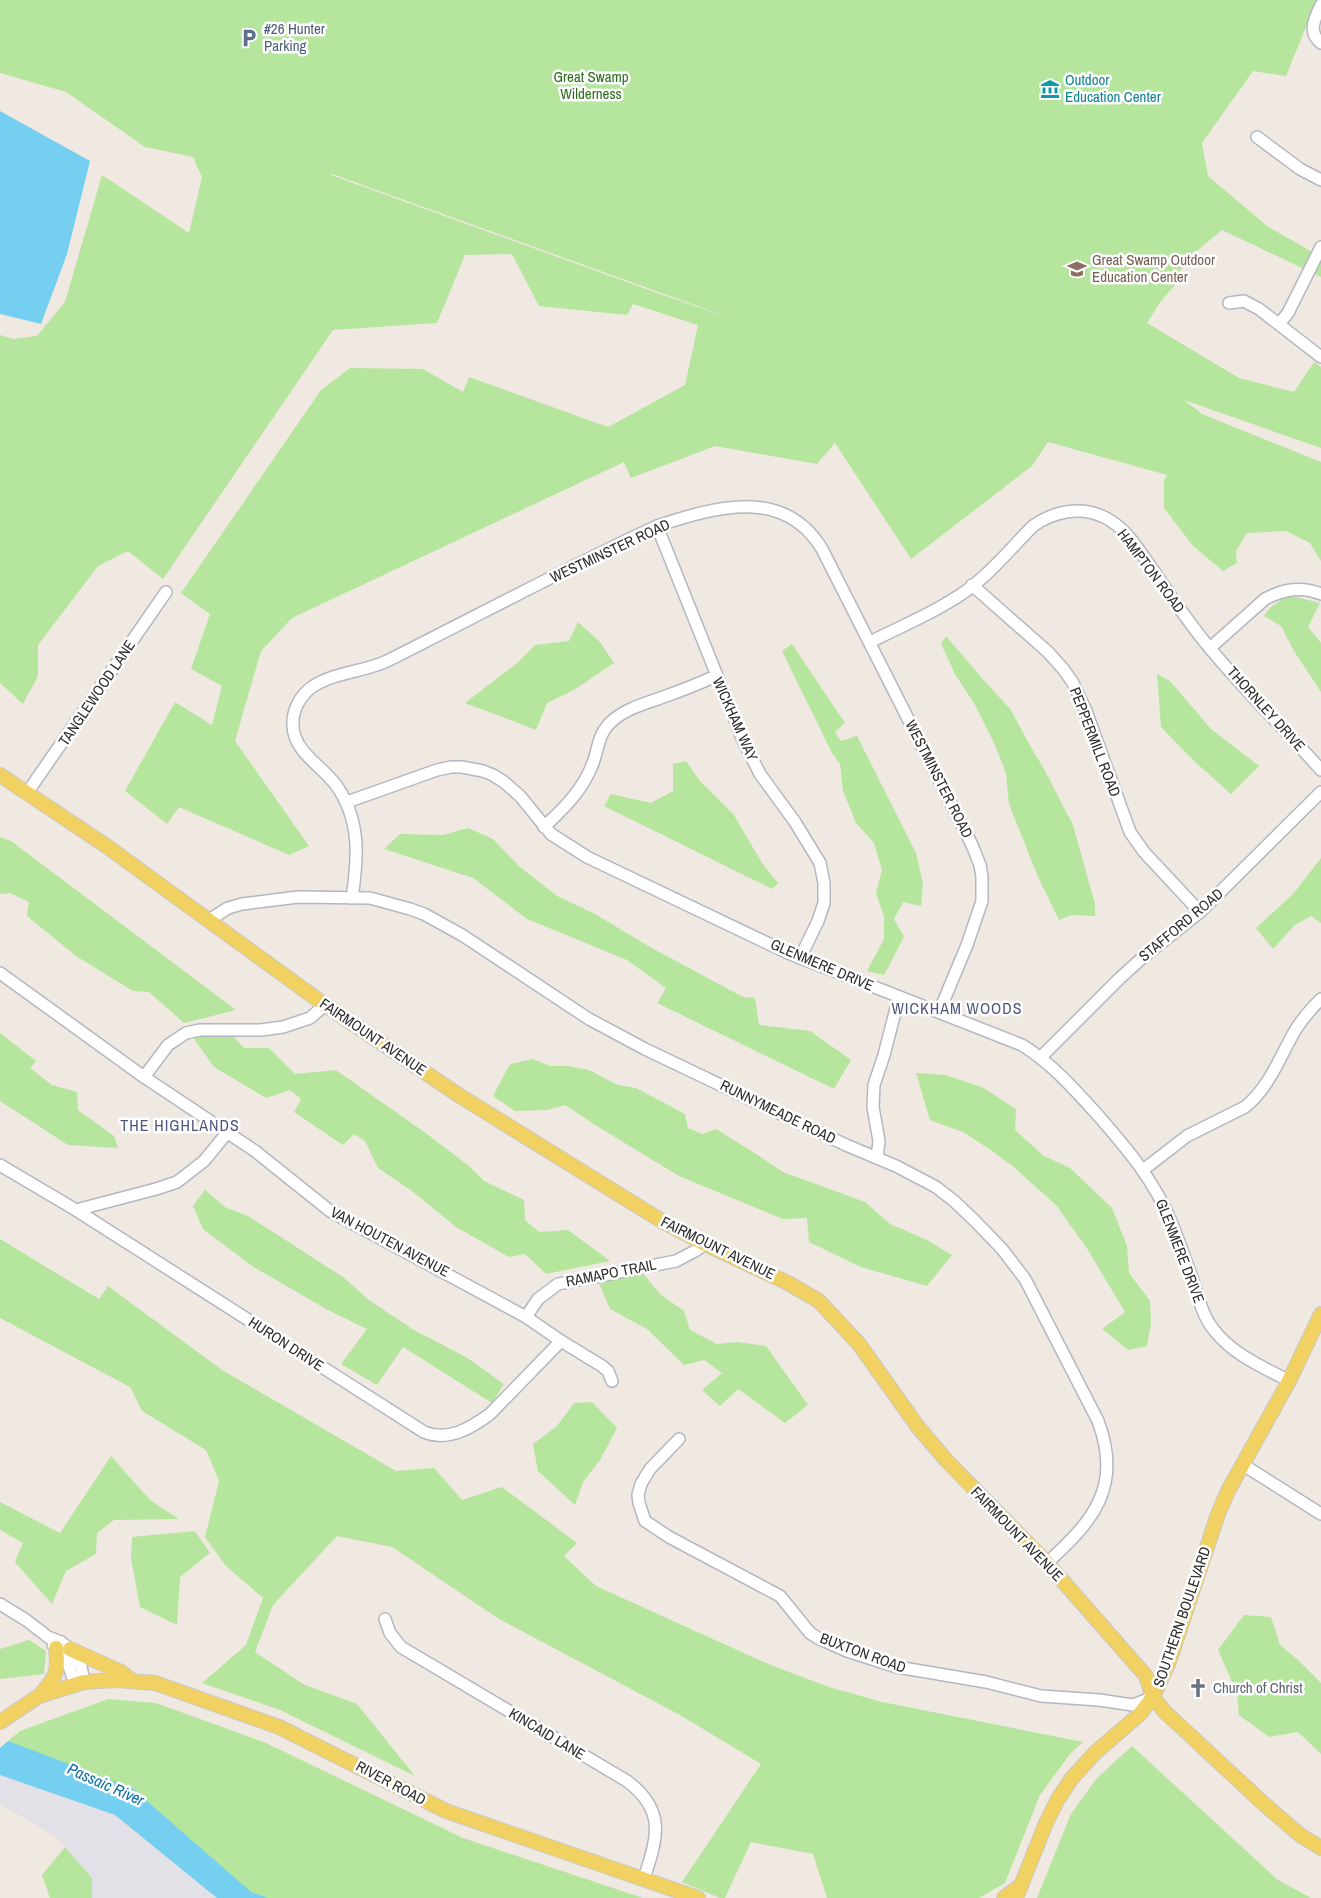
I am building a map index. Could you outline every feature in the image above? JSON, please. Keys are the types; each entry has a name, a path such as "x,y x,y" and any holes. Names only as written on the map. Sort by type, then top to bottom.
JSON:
{"main road":[{"name":"FAIRMOUNT AVENUE","path":"0,775 105,845 325,1005 460,1096 649,1213 705,1244 788,1282 819,1301 859,1344 918,1427 946,1460 1047,1563 1146,1676 1153,1697 1170,1716 1264,1804 1300,1835 1321,1848"},
{"name":"SOUTHERN BOULEVARD","path":"1019,1894 1046,1823 1072,1778 1096,1752 1140,1714 1153,1697 1169,1662 1218,1514 1242,1464 1289,1381 1321,1314"},
{"path":"0,1722 39,1696 54,1680 57,1671 58,1645 122,1672 132,1680"},
{"name":"RIVER ROAD","path":"39,1696 80,1683 116,1680 155,1683 178,1690 279,1727 446,1811 698,1898"},
{"path":"1004,1898 1019,1894"}],"street":[{"path":"1321,5 1312,26 1314,34 1321,43"},
{"path":"1257,137 1300,169 1321,180"},
{"path":"1279,324 1288,313 1321,248"},
{"path":"1229,303 1244,301 1259,309 1321,357"},
{"name":"WESTMINSTER ROAD","path":"352,898 357,851 354,825 346,802 329,777 306,754 297,741 293,725 294,715 300,698 321,682 384,662 658,526 692,515 723,509 770,508 785,513 806,527 815,537 972,845 980,866 982,889 979,912 939,1012"},
{"name":"HAMPTON ROAD","path":"870,642 939,607 972,586 1033,526 1049,516 1068,511 1090,513 1103,517 1124,532 1210,648"},
{"name":"WICKHAM WAY","path":"658,526 742,738 760,774 796,822 820,864 824,883 824,903 800,958"},
{"name":"PEPPERMILL ROAD","path":"972,586 1048,652 1064,670 1073,683 1086,712 1130,832 1144,852 1200,912"},
{"path":"1210,648 1265,599 1274,594 1297,589 1321,594"},
{"name":"TANGLEWOOD LANE","path":"27,793 166,592"},
{"name":"THORNLEY DRIVE","path":"1210,648 1321,770"},
{"path":"544,827 577,794 593,762 603,730 614,718 716,676"},
{"name":"GLENMERE DRIVE","path":"346,802 423,774 451,767 483,771 504,782 520,796 551,834 587,857 800,958 1022,1045 1041,1057 1061,1075 1143,1170 1172,1222 1202,1306 1213,1330 1229,1346 1289,1381"},
{"name":"STAFFORD ROAD","path":"1041,1057 1120,978 1200,912 1321,792"},
{"name":"RUNNYMEADE ROAD","path":"209,920 228,908 242,904 298,897 370,898 424,914 462,935 589,1019 846,1145 927,1182 963,1208 1002,1249 1034,1295 1098,1421 1106,1446 1107,1459 1104,1487 1098,1504 1082,1529 1047,1563"},
{"name":"VAN HOUTEN AVENUE","path":"0,973 144,1077 255,1152 314,1200 345,1220 404,1249 526,1317 602,1366 608,1371 612,1381"},
{"path":"877,1158 879,1141 873,1107 873,1090 899,997"},
{"path":"1143,1170 1187,1136 1245,1107 1266,1083 1297,1028 1321,999"},
{"path":"144,1077 168,1045 186,1033 200,1030 253,1030 283,1027 310,1018 325,1005"},
{"path":"76,1210 176,1182 204,1161 227,1132"},
{"name":"HURON DRIVE","path":"0,1165 76,1210 431,1435 450,1436 480,1422 561,1341"},
{"name":"RAMAPO TRAIL","path":"526,1317 538,1299 558,1284 676,1260 705,1244"},
{"name":"BUXTON ROAD","path":"679,1439 650,1469 641,1484 638,1495 645,1521 669,1537 780,1596 810,1633 818,1638 847,1651 897,1667 986,1682 1041,1696 1099,1700 1133,1705 1153,1697"},
{"path":"1242,1464 1321,1514"},
{"path":"0,1604 26,1620 58,1645 80,1666 80,1683"},
{"name":"KINCAID LANE","path":"384,1619 390,1633 401,1647 627,1781 644,1795 654,1812 656,1831 653,1850 644,1879"}],"shaded area":[{"path":"0,1775 115,1815 217,1898 92,1898 92,1878 56,1837 0,1804"}],"green space":[{"name":"Great Swamp Wilderness","path":"0,0 1317,0 1286,76 1253,71 1202,143 1208,176 1267,226 1321,257 1321,277 1222,230 1188,258 1179,273 1182,277 1161,301 1147,323 1239,378 1294,392 1314,362 1321,367 1321,448 1184,400 1202,414 1321,462 1321,561 1310,543 1286,531 1247,533 1236,551 1237,563 1223,571 1193,546 1164,508 1164,480 1167,475 1048,442 1032,466 911,559 835,443 817,464 715,446 631,478 624,462 292,618 261,651 235,741 309,846 289,855 179,807 167,824 125,791 175,702 212,725 222,686 191,669 210,614 181,593 321,390 350,368 423,369 463,392 469,377 608,427 685,385 698,325 633,304 627,315 539,306 512,254 465,255 437,323 333,330 163,579 128,551 98,566 38,645 38,676 23,704 0,683 0,335 13,339 37,336 65,302 102,175 189,233 202,177 193,157 145,147 66,92 0,73","holes":["332,174 739,321 331,175"]},
{"path":"1288,595 1320,603 1308,627 1321,643 1321,692 1294,651 1281,626 1264,616 1270,608"},
{"path":"578,622 600,642 614,663 574,690 547,703 536,730 465,703 516,664 535,645 569,641"},
{"path":"946,636 1011,710 1044,769 1073,825 1095,904 1095,916 1072,915 1059,920 1038,877 1009,804 1006,773 995,745 975,705 955,674 941,644"},
{"path":"792,644 845,723 835,732 841,741 857,736 916,853 923,884 921,906 903,902 894,919 904,937 884,975 867,971 884,939 884,917 876,893 882,870 874,843 856,823 843,791 840,764 832,753 782,651"},
{"path":"1157,674 1170,681 1211,729 1259,766 1231,794 1194,761 1161,727"},
{"path":"686,761 700,781 734,815 762,863 778,883 772,889 604,806 611,794 651,803 673,791 673,764"},
{"path":"468,828 493,839 520,867 557,896 595,914 650,947 743,997 755,998 759,1025 810,1031 851,1060 834,1089 657,1003 666,988 627,960 527,919 473,878 384,849 400,834 443,835"},
{"path":"0,837 11,841 236,1010 184,1023 149,992 133,991 76,956 27,916 29,902 10,893 0,894"},
{"path":"1321,858 1321,923 1311,916 1295,925 1273,949 1256,928 1293,894"},
{"path":"0,1033 36,1061 30,1068 52,1085 77,1092 78,1110 114,1136 118,1148 68,1145 0,1101"},
{"path":"192,1036 233,1036 244,1048 269,1048 295,1074 336,1070 427,1134 469,1166 484,1181 524,1200 525,1220 539,1232 568,1230 610,1261 546,1274 525,1254 509,1257 456,1227 412,1191 378,1168 365,1141 354,1134 343,1145 294,1112 301,1099 290,1090 266,1098 214,1067"},
{"path":"533,1059 550,1066 568,1066 589,1070 618,1085 636,1088 685,1114 688,1128 702,1134 716,1129 783,1172 865,1202 890,1224 927,1240 952,1255 927,1286 861,1267 809,1242 807,1218 783,1219 679,1176 565,1105 547,1110 515,1111 493,1096 510,1064"},
{"path":"916,1073 945,1075 982,1087 1016,1109 1015,1130 1044,1156 1070,1168 1112,1208 1127,1246 1129,1273 1150,1301 1151,1324 1147,1346 1128,1350 1102,1329 1125,1312 1088,1250 1056,1205 1015,1168 992,1151 965,1133 930,1120"},
{"path":"205,1190 225,1207 248,1216 343,1277 369,1300 414,1330 466,1357 504,1384 492,1403 403,1347 377,1385 341,1364 367,1329 326,1309 252,1266 203,1229 193,1206"},
{"path":"0,1239 99,1299 108,1286 222,1370 396,1471 434,1468 462,1500 502,1487 577,1543 564,1556 596,1586 768,1664 829,1687 882,1702 1083,1742 1070,1754 1040,1795 1005,1883 979,1898 827,1898 813,1854 751,1842 725,1898 720,1898 682,1882 761,1764 680,1715 499,1619 392,1547 337,1536 273,1605 255,1652 303,1684 357,1704 415,1776 280,1710 202,1683 246,1645 263,1598 226,1566 205,1537 219,1481 206,1450 142,1411 130,1387 0,1318"},
{"path":"644,1275 661,1295 684,1311 690,1330 717,1344 737,1342 766,1346 808,1405 785,1423 738,1389 720,1406 702,1390 722,1373 704,1360 684,1365 647,1329 610,1309 598,1281"},
{"path":"592,1402 617,1428 600,1460 583,1482 575,1505 538,1471 533,1444 557,1426 574,1403"},
{"path":"111,1456 150,1500 179,1519 114,1520 97,1533 96,1554 66,1571 52,1604 15,1562 23,1543 0,1530 0,1502 60,1533"},
{"path":"195,1531 210,1553 180,1577 177,1625 140,1607 131,1558 132,1537"},
{"path":"1244,1615 1271,1617 1280,1645 1321,1683 1321,1754 1298,1732 1269,1737 1239,1715 1237,1693 1218,1650"},
{"path":"29,1640 46,1651 44,1674 0,1679 0,1649"},
{"path":"108,1699 156,1703 266,1743 463,1838 643,1898 269,1898 251,1892 8,1741 20,1731"},
{"path":"1132,1746 1278,1880 1311,1898 1037,1898 1071,1814 1096,1779"},
{"path":"65,1847 92,1878 92,1898 50,1898 42,1875"}],"water":[{"path":"0,111 90,161 67,254 41,324 0,314"},
{"name":"Passaic River","path":"8,1741 132,1788 251,1892 269,1898 217,1898 115,1815 0,1775 0,1748"}],"place":[{"name":"#26 Hunter Parking","path":"249,38"},
{"name":"Outdoor Education Center","path":"1050,89"},
{"name":"Great Swamp Outdoor Education Center","path":"1077,269"},
{"name":"Church of Christ","path":"1198,1688"}],"district":[{"name":"WICKHAM WOODS","path":"957,1008"},
{"name":"THE HIGHLANDS","path":"180,1125"}]}
